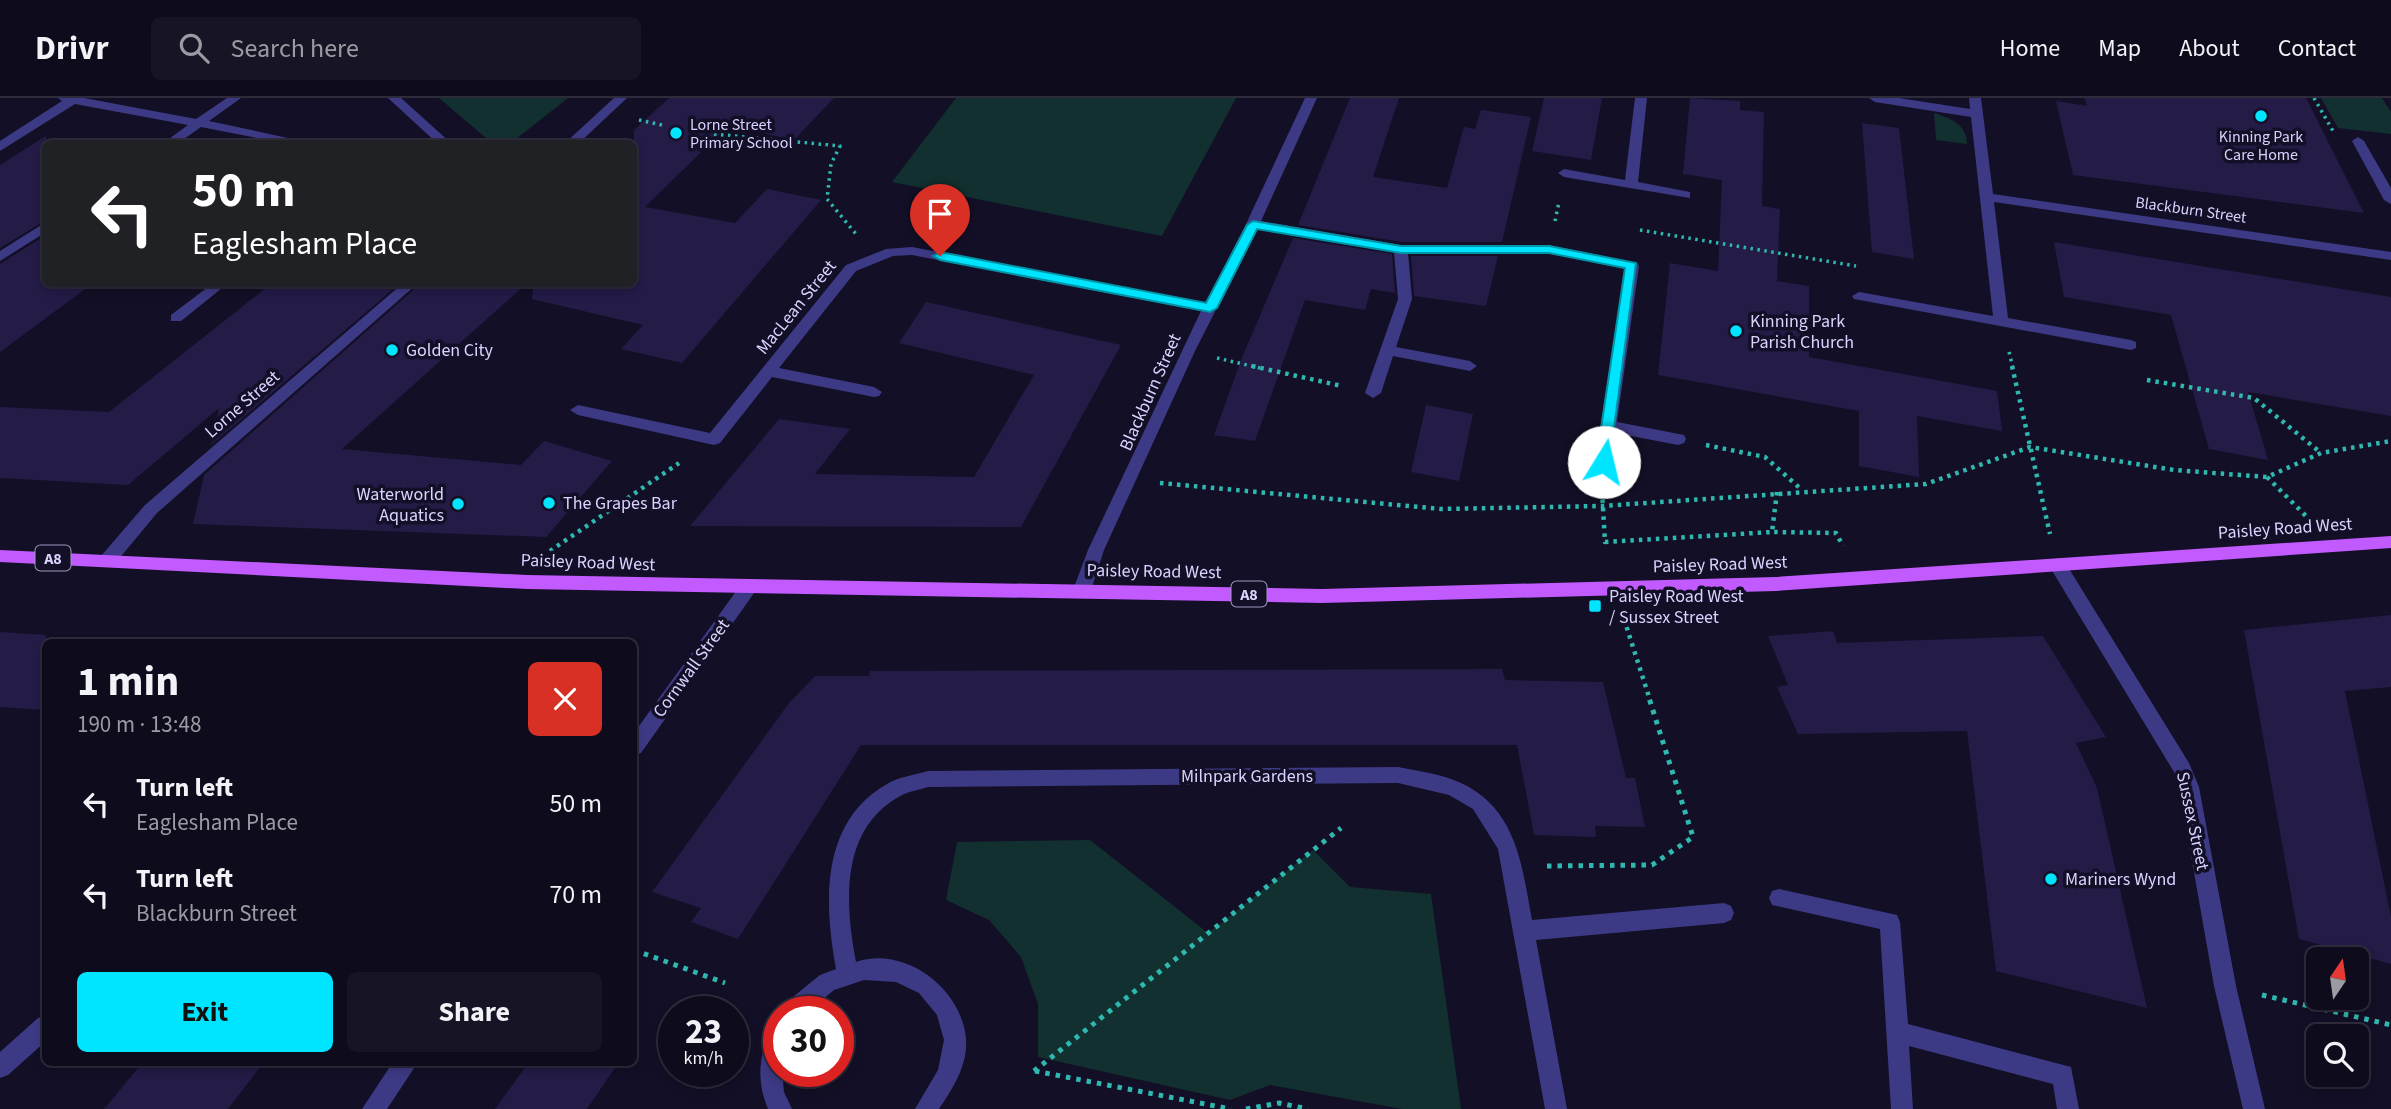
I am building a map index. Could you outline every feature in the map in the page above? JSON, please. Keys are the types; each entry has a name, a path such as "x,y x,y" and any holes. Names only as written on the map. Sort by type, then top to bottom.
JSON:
{"main road":[{"name":"Paisley Road West","path":"0,556 527,582 748,588 1082,590 1322,596 1776,584 1861,576 2391,542"}],"street":[{"path":"175,140 235,98"},
{"path":"394,98 441,140"},
{"path":"574,140 621,98"},
{"name":"Blackburn Street","path":"1082,590 1096,550 1132,480 1188,351 1253,225 1311,98"},
{"path":"1630,185 1641,98"},
{"path":"1875,98 1978,114"},
{"path":"1975,98 2001,320"},
{"path":"0,146 68,99 290,140"},
{"path":"2358,141 2391,200"},
{"path":"1564,173 1685,195"},
{"name":"Blackburn Street","path":"1987,197 2391,256"},
{"path":"1253,225 1401,249 1549,249 1632,265 1604,462"},
{"path":"0,257 42,229"},
{"path":"1373,393 1405,299 1401,249"},
{"name":"MacLean Street","path":"714,439 851,268 875,257 912,251 1210,308"},
{"path":"176,318 216,287"},
{"name":"Lorne Street","path":"107,561 151,509 407,287"},
{"path":"1865,297 2131,345"},
{"path":"1388,350 1470,366"},
{"path":"769,371 874,393"},
{"path":"578,410 714,439"},
{"path":"1609,426 1678,439"},
{"name":"Sussex Street","path":"2057,564 2182,769 2189,787 2225,986 2254,1109"},
{"name":"Cornwall Street","path":"637,743 748,588"},
{"name":"Milnpark Gardens","path":"847,972 836,917 836,883 848,840 869,810 893,790 928,779 1398,775 1427,779 1453,788 1480,803 1508,847 1556,1109"},
{"path":"1779,898 1890,922 1902,1109"},
{"path":"1523,931 1724,913"},
{"path":"805,996 834,976 862,968 889,968 915,976 935,991 949,1015 954,1041 950,1070 936,1098 926,1109"},
{"path":"0,1067 42,1030"},
{"path":"1897,1032 2063,1076 2068,1109"},
{"path":"373,1109 404,1066"},
{"path":"774,1087 781,1109"}],"path":[{"path":"714,134 743,140 804,140 841,146 831,164 827,200 875,257"},
{"path":"1549,249 1564,173"},
{"path":"1630,185 1645,200 1632,265"},
{"path":"1640,230 1871,268 1865,297"},
{"path":"2001,320 2057,564"},
{"path":"1188,351 1373,393"},
{"path":"2147,380 2254,398 2321,453"},
{"path":"527,582 552,548 714,439"},
{"path":"1678,439 1765,457 1803,490"},
{"path":"1132,480 1441,509 1601,506 1803,490 1926,484 2030,447 2174,470 2267,477 2321,453 2391,441"},
{"path":"1604,462 1601,506 1605,542 1772,532 1836,533 1861,576"},
{"path":"2267,477 2336,546"},
{"path":"1772,532 1777,492"},
{"path":"1511,867 1652,865 1693,837 1622,614"},
{"path":"1231,1109 1034,1071 1341,828"},
{"path":"637,951 725,983"},
{"path":"2225,986 2391,1025"},
{"path":"1246,1109 1279,1102 1308,1109"}],"green space":[{"path":"439,98 568,98 515,140 488,140"},
{"path":"956,98 1236,98 1162,236 892,182"},
{"path":"2321,98 2382,98 2391,112 2391,134 2338,128"},
{"path":"1934,113 1961,127 1967,144 1936,140"},
{"path":"1090,840 1208,933 1313,850 1350,887 1431,894 1461,1109 1402,1109 1270,1085 1230,1100 1038,1057 1038,1004 1021,957 989,920 946,900 957,842"}],"building":[{"path":"669,98 834,98 794,140 728,126 645,207 735,223 767,189 821,200 682,363 621,349 643,325 532,299 534,287 637,287 637,140 634,140 634,130"},
{"path":"1350,98 1399,98 1373,177 1447,188 1464,127 1475,129 1481,110 1531,117 1502,242 1401,242 1298,225"},
{"path":"1544,98 1602,98 1591,160 1532,151"},
{"path":"1690,98 1740,101 1740,110 1764,112 1762,206 1780,209 1777,281 1809,286 1809,357 1997,391 2002,431 1917,416 1919,477 1859,466 1859,411 1658,375 1670,263 1718,271 1722,180 1683,174"},
{"path":"2084,98 2306,98 2364,213 2073,175 2056,101 2087,106"},
{"path":"1862,123 1899,128 1914,259 1872,252"},
{"path":"46,136 46,140 42,140 42,222 0,248 0,165"},
{"path":"42,238 42,287 88,287 0,352 0,264"},
{"path":"1293,238 1392,254 1395,293 1371,289 1365,310 1305,300 1255,441 1214,435 1241,360"},
{"path":"2054,242 2391,297 2391,416 2248,392 2268,460 2209,449 2171,315 2064,297"},
{"path":"1411,256 1498,256 1486,306 1414,296"},
{"path":"267,287 395,287 211,445 219,408 128,485 0,478 0,407 109,412"},
{"path":"417,287 523,287 342,449 521,465 544,441 612,461 546,537 193,524 204,475"},
{"path":"926,302 1121,345 1021,527 690,526 779,419 850,429 815,474 974,477 1034,375 899,343"},
{"path":"1426,405 1473,414 1459,481 1411,472"},
{"path":"2391,615 2391,687 2345,691 2391,917 2391,964 2370,958 2370,947 2328,947 2299,939 2244,630"},
{"name":"Mariners Wynd","path":"1833,631 1837,643 2043,636 2106,737 2076,743 2097,788 2147,1008 1996,971 1967,731 1798,734 1777,687 1788,685 1768,636"},
{"path":"0,632 46,635 46,639 42,639 42,710 0,707"},
{"path":"1502,669 1505,680 1603,682 1626,778 1635,778 1645,827 1595,826 1596,837 1534,835 1517,745 861,745 738,939 691,922 701,908 652,892 789,703 815,676 869,676 870,671"},
{"path":"140,1066 261,1066 228,1109 104,1109"},
{"path":"526,1066 616,1066 587,1109 495,1109"}],"place":[{"name":"Kinning Park Care Home","path":"2261,116"},
{"name":"Lorne Street Primary School","path":"676,133"},
{"name":"Kinning Park Parish Church","path":"1736,331"},
{"name":"Golden City","path":"392,350"},
{"name":"The Grapes Bar","path":"549,503"},
{"name":"Waterworld Aquatics","path":"458,504"},
{"name":"Paisley Road West / Sussex Street","path":"1595,606"},
{"name":"Mariners Wynd","path":"2051,879"}],"route":[{"path":"940,256 1210,308 1253,225 1401,249 1549,249 1632,265 1604,462"}]}
